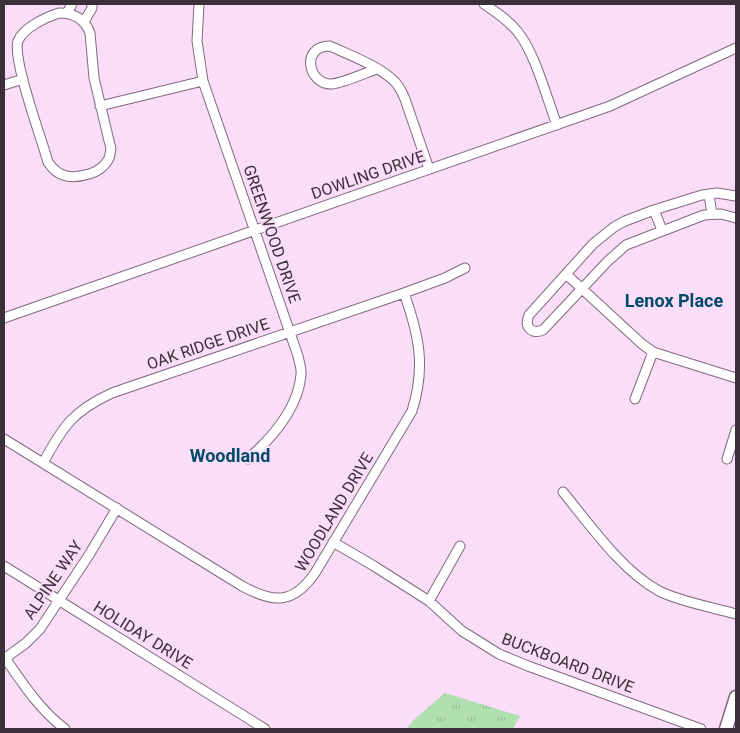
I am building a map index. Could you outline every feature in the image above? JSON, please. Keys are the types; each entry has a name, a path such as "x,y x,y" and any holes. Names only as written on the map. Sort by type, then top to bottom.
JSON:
{"main road":[{"path":"726,729 736,697"}],"street":[{"path":"67,13 72,4"},
{"path":"84,22 92,8 92,4"},
{"name":"GREENWOOD DRIVE","path":"199,4 197,41 203,81 290,332 298,356 301,373 299,389 292,406 267,442 248,460"},
{"path":"484,4 502,16 518,32 530,52 557,125"},
{"path":"67,13 80,18 90,33 94,78 111,149 109,160 102,167 76,178 67,177 52,169 48,162 23,80 17,50 18,42 22,35 51,16 67,13"},
{"path":"377,69 332,84 324,83 316,77 311,68 311,58 314,51 321,46 330,46 377,69 393,80 400,89 429,169"},
{"name":"DOWLING DRIVE","path":"4,318 610,106 736,48"},
{"path":"4,86 23,80"},
{"path":"100,106 203,81"},
{"path":"736,196 709,194 682,201 625,221 604,234 529,315 527,320 528,327 533,331 543,330 617,252 626,245 662,230 712,214 736,218"},
{"path":"709,194 712,214"},
{"path":"654,210 662,230"},
{"name":"OAK RIDGE DRIVE","path":"43,463 70,420 81,409 112,393 404,293 445,278 465,268"},
{"path":"566,275 653,352 736,378"},
{"name":"WOODLAND DRIVE","path":"4,439 242,586 272,599 285,598 307,586 412,411 418,392 420,353 417,332 404,293"},
{"path":"635,399 653,352"},
{"path":"727,459 736,430"},
{"path":"563,492 626,568 644,582 661,592 736,614"},
{"name":"ALPINE WAY","path":"4,659 26,643 40,629 60,601 116,508"},
{"name":"BUCKBOARD DRIVE","path":"334,542 429,601 462,631 499,654 701,729"},
{"path":"429,601 460,546"},
{"name":"HOLIDAY DRIVE","path":"4,566 265,729"},
{"path":"4,659 50,717 65,729"}],"green space":[{"path":"445,693 520,716 513,729 406,729"}],"district":[{"name":"Lenox Place","path":"674,300"},
{"name":"Woodland","path":"230,455"}]}
